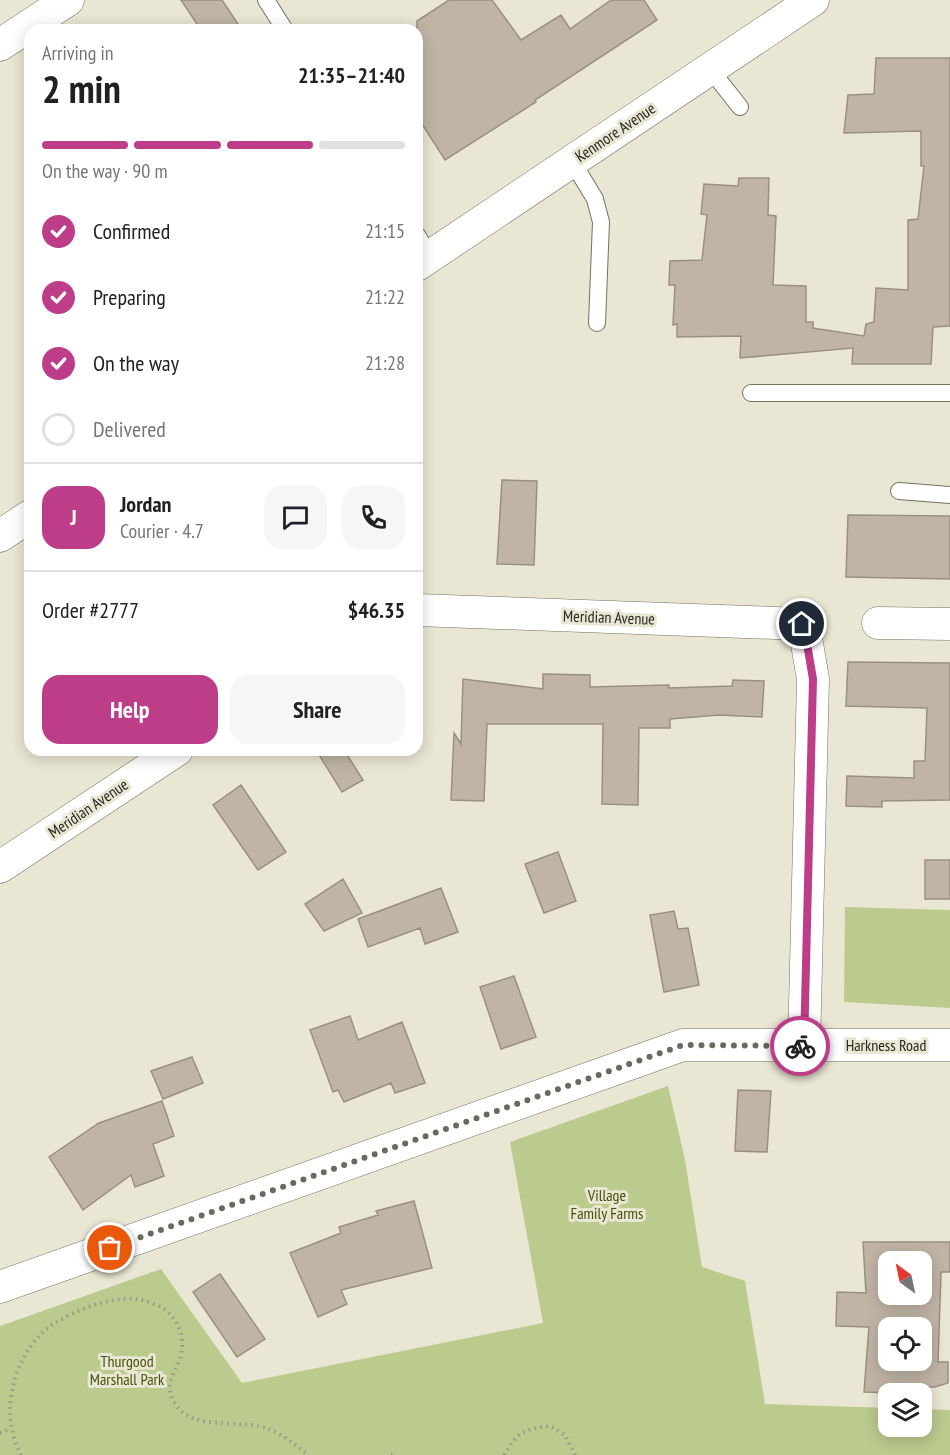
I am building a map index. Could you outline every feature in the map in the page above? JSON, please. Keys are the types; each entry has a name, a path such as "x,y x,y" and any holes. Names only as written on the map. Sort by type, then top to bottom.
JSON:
{"street":[{"path":"32,24 68,0"},
{"name":"Kenmore Avenue","path":"423,251 572,161 813,0"},
{"path":"0,45 24,29"},
{"path":"0,536 24,520"},
{"name":"Meridian Avenue","path":"423,610 802,624 813,679 804,1047"},
{"path":"878,623 950,624"},
{"name":"Meridian Avenue","path":"0,867 168,756"},
{"name":"Harkness Road","path":"0,1287 683,1045 804,1047 950,1045"}],"lane":[{"path":"266,0 281,24"},
{"path":"710,69 740,107"},
{"path":"572,161 595,199 601,222 597,322"},
{"path":"751,393 950,393"},
{"path":"899,491 950,495"}],"path":[{"path":"21,1455 11,1429 9,1402 13,1378 42,1333 85,1307 108,1301 137,1298 157,1305 168,1312 176,1320 182,1334 181,1355 171,1377 170,1390 174,1402 183,1411 213,1423 240,1424 270,1429 309,1455"},
{"path":"504,1455 512,1441 529,1429 550,1425 565,1436 575,1455"},
{"path":"0,1433 11,1429"}],"green space":[{"path":"845,907 950,910 950,1008 844,1002"},
{"path":"668,1086 685,1160 702,1267 745,1281 765,1404 878,1408 878,1437 932,1437 932,1409 950,1410 950,1455 0,1455 0,1326 161,1269 242,1383 543,1323 510,1142"}],"building":[{"path":"181,0 222,0 238,24 197,24"},
{"path":"449,0 492,0 521,40 561,15 570,29 611,0 644,0 657,20 445,160 423,125 423,24 417,24 417,21"},
{"path":"876,58 950,58 950,326 933,327 931,364 852,364 853,348 740,358 741,336 677,337 677,324 673,325 675,285 669,285 670,261 702,260 707,215 701,214 704,184 738,186 739,178 769,178 768,215 776,216 773,285 806,286 806,322 813,322 813,328 864,336 866,324 874,322 876,288 908,290 908,220 918,219 924,166 921,166 921,131 844,133 848,95 874,94"},
{"path":"502,480 537,481 534,565 497,564"},
{"path":"848,515 950,516 950,579 846,577"},
{"path":"848,662 950,663 950,800 882,801 882,807 846,806 847,776 914,778 914,761 925,761 927,708 846,706"},
{"path":"543,674 590,675 590,687 732,686 733,680 764,681 762,717 719,715 670,719 670,728 639,728 638,805 602,804 603,724 487,724 484,801 451,800 454,733 461,744 463,679 543,689"},
{"path":"320,756 348,756 363,780 342,792"},
{"path":"241,785 286,852 258,870 213,805"},
{"path":"558,852 576,901 544,913 525,864"},
{"path":"925,860 950,860 950,899 925,899"},
{"path":"343,879 362,913 324,931 305,904"},
{"path":"441,888 458,932 425,944 420,928 368,947 358,919"},
{"path":"674,911 678,929 688,928 699,985 664,992 650,915"},
{"path":"514,976 536,1037 501,1049 480,987"},
{"path":"350,1016 358,1040 402,1022 425,1083 395,1093 391,1083 344,1102 338,1090 333,1092 310,1030"},
{"path":"192,1057 203,1083 163,1099 151,1071"},
{"path":"738,1090 771,1091 767,1152 735,1151"},
{"path":"162,1101 174,1136 153,1144 164,1176 135,1187 131,1175 83,1210 49,1157 99,1123"},
{"path":"414,1201 432,1268 341,1290 347,1304 318,1317 290,1253 341,1233 339,1227 378,1215 376,1211"},
{"path":"863,1242 950,1242 950,1272 941,1272 938,1362 948,1362 948,1383 932,1387 932,1383 878,1383 878,1392 864,1392 869,1327 836,1326 837,1292 866,1293"},
{"path":"220,1274 265,1339 237,1357 193,1292"}],"way so far":[{"path":"110,1248 683,1045 800,1046"}],"route":[{"path":"800,1046 804,1047 813,679 802,624"}],"park label":[{"name":"Village Family Farms","path":"607,1204"},
{"name":"Thurgood Marshall Park","path":"127,1370"}]}
